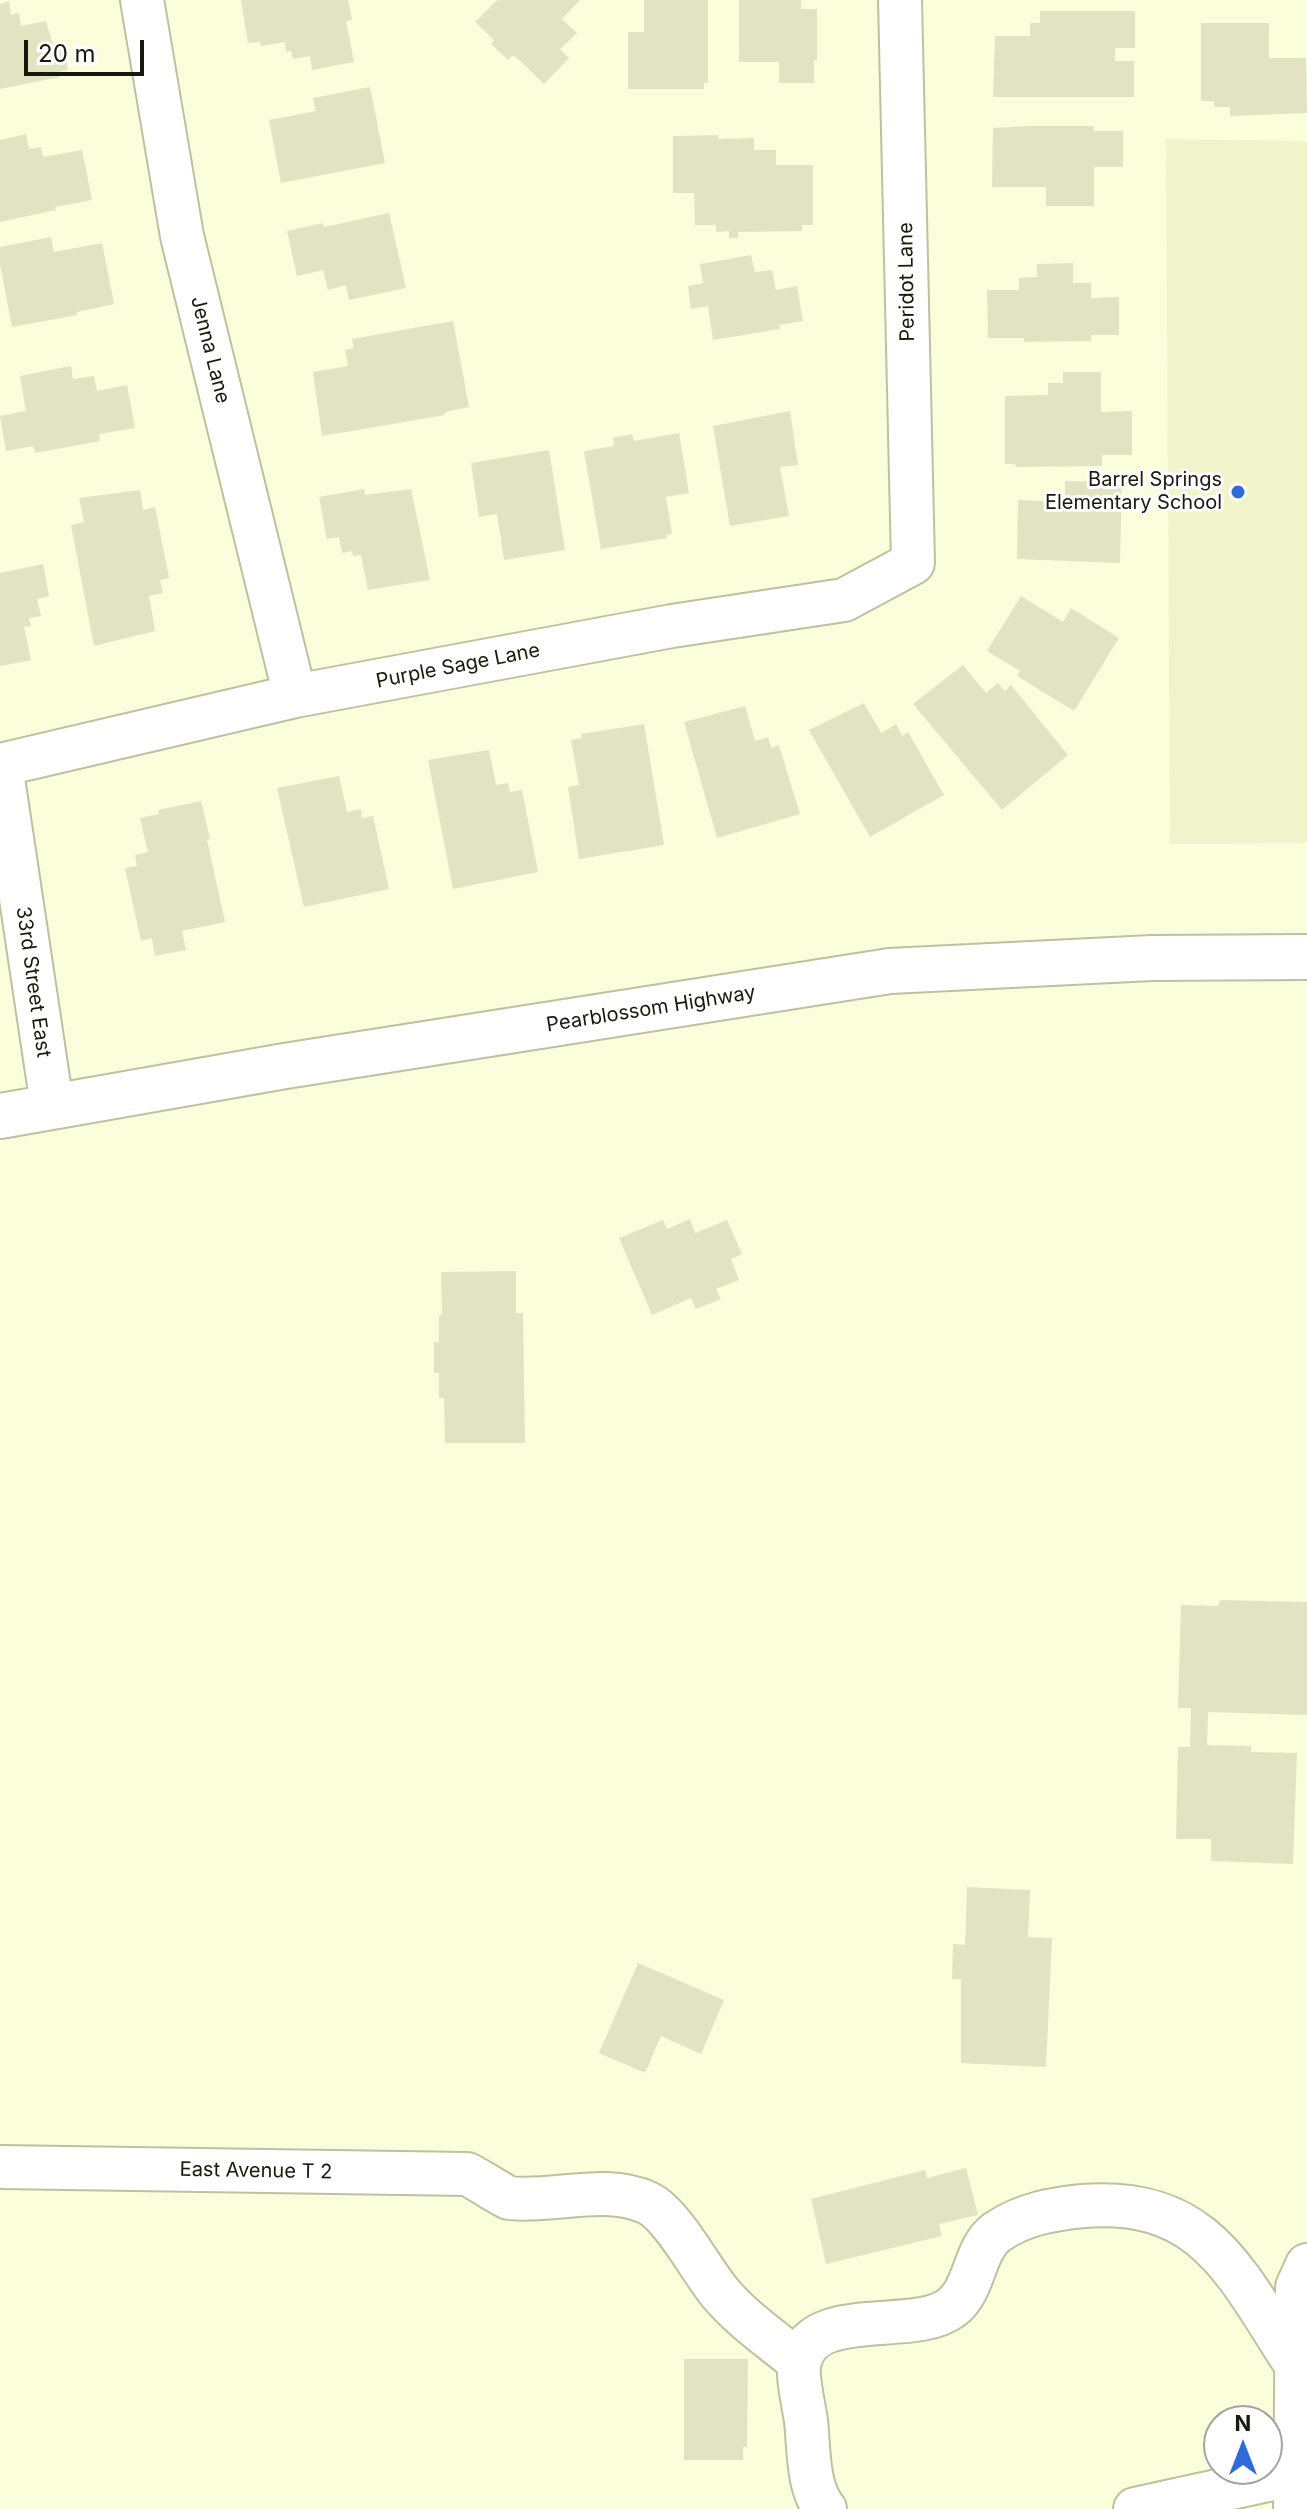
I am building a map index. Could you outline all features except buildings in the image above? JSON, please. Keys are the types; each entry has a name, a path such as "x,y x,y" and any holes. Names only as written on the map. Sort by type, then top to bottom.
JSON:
{"main road":[{"name":"Pearblossom Highway","path":"0,1116 52,1105 890,971 1152,958 1307,957"}],"street":[{"name":"Jenna Lane","path":"142,0 182,236 295,696"},
{"name":"Peridot Lane","path":"900,0 913,563"},
{"name":"Purple Sage Lane","path":"0,765 295,696 672,626 844,600 913,563"},
{"name":"33rd Street East","path":"0,765 52,1105"},
{"name":"East Avenue T 2","path":"0,2167 467,2174 505,2198 628,2196 652,2205 675,2230 721,2294 799,2362"},
{"path":"825,2509 819,2503 813,2481 799,2362 810,2340 825,2332 879,2322 922,2320 950,2310 965,2295 982,2252 995,2233 1025,2217 1053,2209 1103,2205 1149,2210 1171,2217 1204,2238 1228,2263 1296,2365"},
{"path":"1135,2509 1295,2491 1297,2287 1307,2265"}],"shaded area":[{"name":"Barrel Springs Elementary School","path":"1166,139 1307,141 1307,843 1170,844"}],"place":[{"name":"Barrel Springs Elementary School","path":"1238,492"}]}
